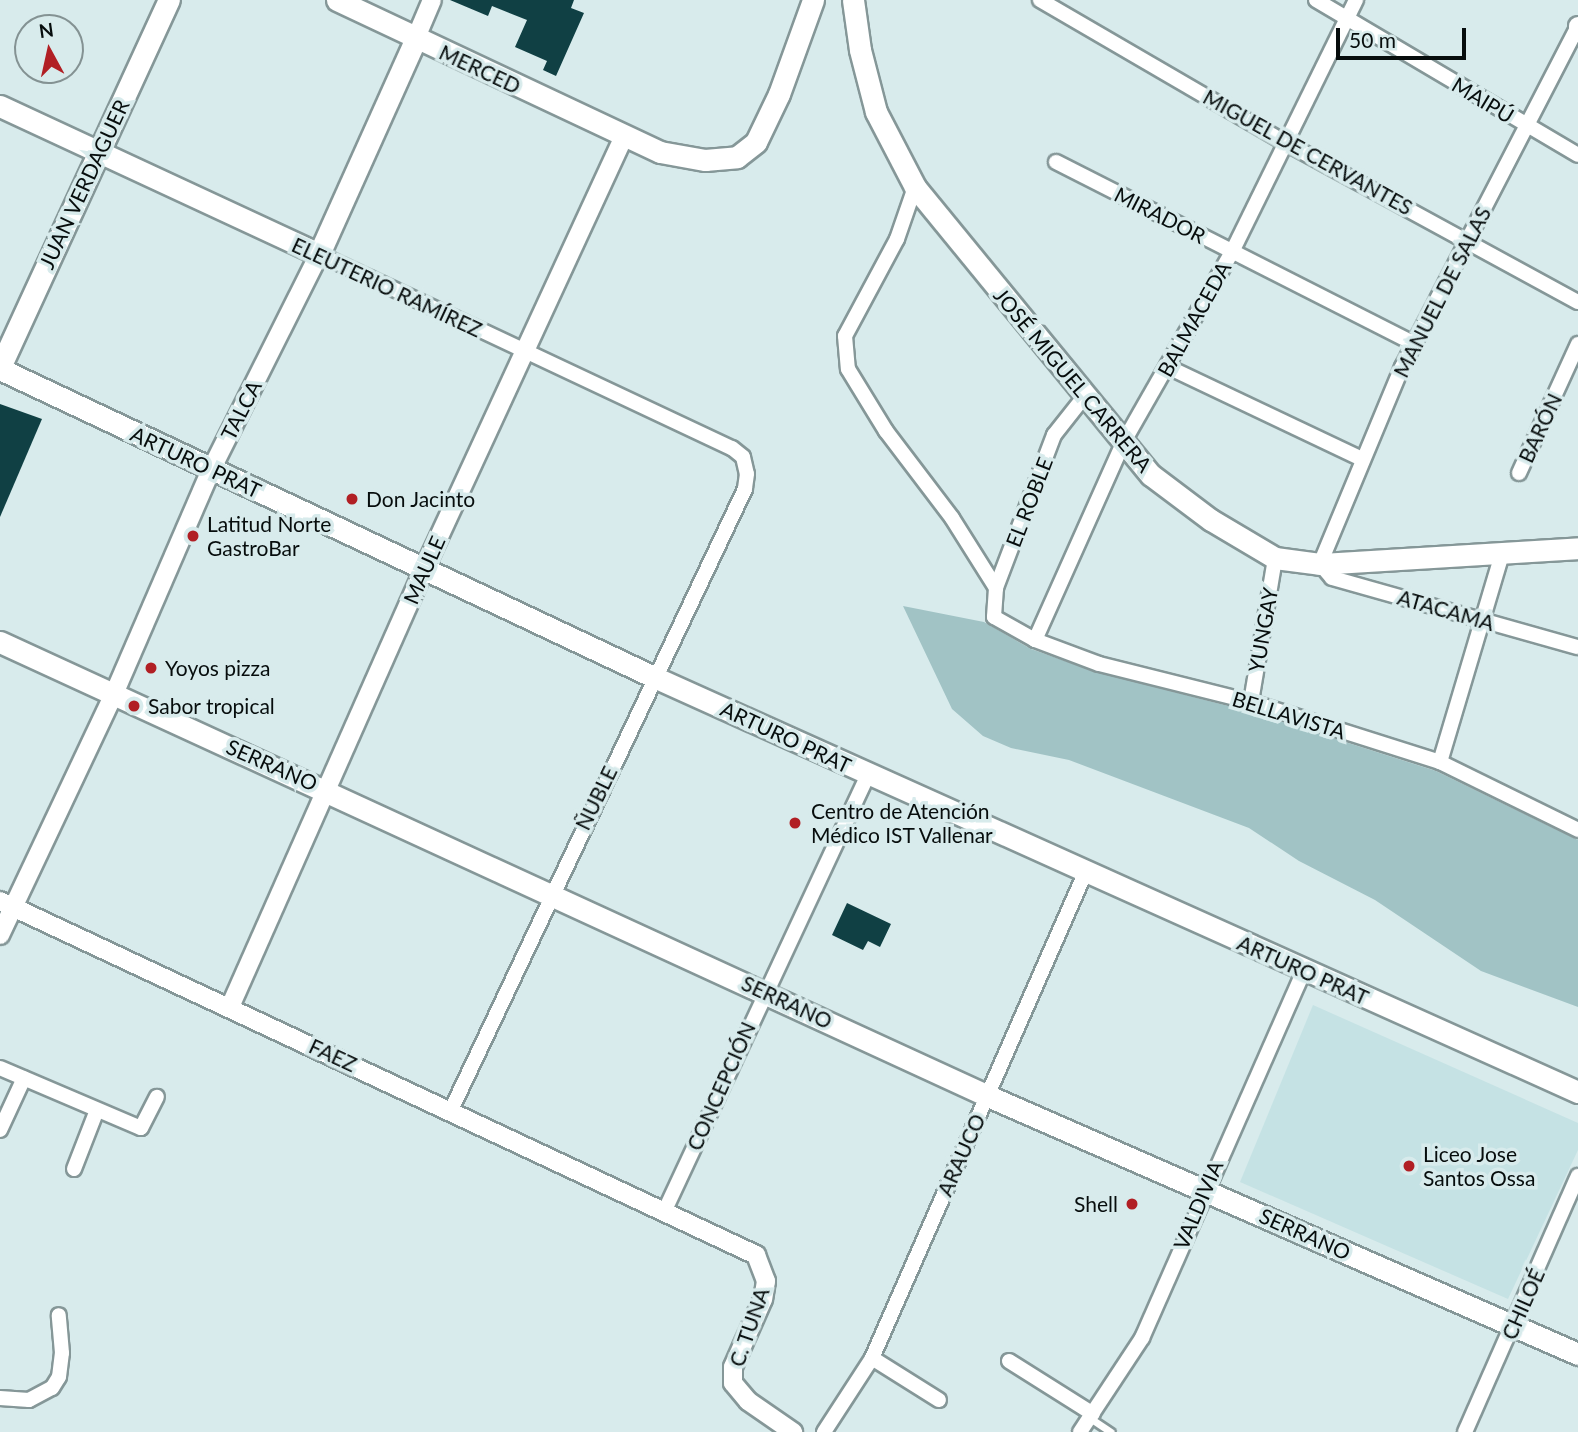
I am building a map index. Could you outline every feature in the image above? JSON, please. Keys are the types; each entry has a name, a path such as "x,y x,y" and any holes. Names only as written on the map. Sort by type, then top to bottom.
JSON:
{"main road":[{"name":"JUAN VERDAGUER","path":"0,368 169,0"},
{"name":"MERCED","path":"337,0 415,40 624,136"},
{"path":"624,136 660,152 705,160 737,157 755,142 768,122 813,0"},
{"name":"JOSÉ MIGUEL CARRERA","path":"853,0 860,50 876,112 915,187 1084,397 1151,475 1211,520 1275,558 1320,564 1578,548"},
{"name":"TALCA","path":"319,254 415,40"},
{"name":"ELEUTERIO RAMÍREZ","path":"0,106 319,254"},
{"name":"ARTURO PRAT","path":"0,368 654,677 1578,1092"},
{"name":"SERRANO","path":"0,642 330,791 988,1096 1578,1354"}],"street":[{"name":"TALCA","path":"415,40 432,0"},
{"name":"MIGUEL DE CERVANTES","path":"1040,0 1286,143 1468,239 1578,302"},
{"name":"MAIPÚ","path":"1316,0 1578,155"},
{"name":"BALMACEDA","path":"1035,640 1123,443 1232,252 1356,0"},
{"name":"MANUEL DE SALAS","path":"1320,564 1360,458 1414,344 1577,30"},
{"name":"MAULE","path":"230,1007 330,791 425,567 527,353 624,136"},
{"name":"MIRADOR","path":"1056,162 1414,344"},
{"path":"915,187 897,239 845,336 848,369 886,431 952,518 996,589"},
{"name":"TALCA","path":"0,935 7,905 114,694 211,470 319,254"},
{"name":"ELEUTERIO RAMÍREZ","path":"319,254 732,448 743,457 745,489"},
{"name":"BARÓN","path":"1519,473 1578,345"},
{"path":"1168,367 1360,458"},
{"name":"EL ROBLE","path":"994,617 996,589 1054,435 1084,397"},
{"name":"ÑUBLE","path":"450,1110 550,894 745,489"},
{"path":"1440,762 1503,551"},
{"name":"YUNGAY","path":"1251,702 1275,558"},
{"name":"ATACAMA","path":"1320,564 1332,578 1578,647"},
{"name":"BELLAVISTA","path":"994,617 1035,640 1099,664 1251,702 1440,762 1578,830"},
{"name":"CONCEPCIÓN","path":"665,1210 764,991 868,774"},
{"name":"ARAUCO","path":"824,1432 872,1357 1086,872"},
{"name":"FAEZ","path":"7,905 665,1210"},
{"name":"VALDIVIA","path":"1080,1432 1142,1338 1204,1190 1304,970"},
{"path":"0,1068 141,1128 157,1097"},
{"path":"0,1130 24,1078"},
{"path":"74,1169 97,1110"},
{"name":"CHILOÉ","path":"1465,1432 1578,1176"},
{"name":"C. TUNA","path":"665,1210 756,1255 764,1265 763,1299 733,1367 733,1382 748,1401 793,1432"},
{"path":"0,1398 29,1400 52,1388 59,1377 62,1353 59,1315"},
{"path":"872,1357 939,1400"},
{"path":"1009,1362 1091,1416"}],"lane":[{"path":"1091,1416 1111,1432"}],"shaded area":[{"path":"903,606 984,622 1031,649 1096,672 1248,711 1436,771 1578,840 1578,1007 1481,971 1375,900 1299,861 1249,828 1069,760 1011,748 983,736 952,709"},
{"name":"Liceo Jose Santos Ossa","path":"1313,1005 1578,1123 1578,1150 1508,1299 1240,1182"}],"building":[{"path":"450,0 574,0 571,8 584,13 556,76 543,70 547,61 515,47 527,20 492,6 488,16"},
{"path":"0,404 42,419 0,517"},
{"path":"847,903 891,924 880,947 868,941 863,950 832,935"}],"place":[{"name":"Don Jacinto","path":"352,499"},
{"name":"Latitud Norte GastroBar","path":"193,536"},
{"name":"Yoyos pizza","path":"151,668"},
{"name":"Sabor tropical","path":"134,706"},
{"name":"Centro de Atención Médico IST Vallenar","path":"795,823"},
{"name":"Liceo Jose Santos Ossa","path":"1409,1166"},
{"name":"Shell","path":"1132,1204"}]}
